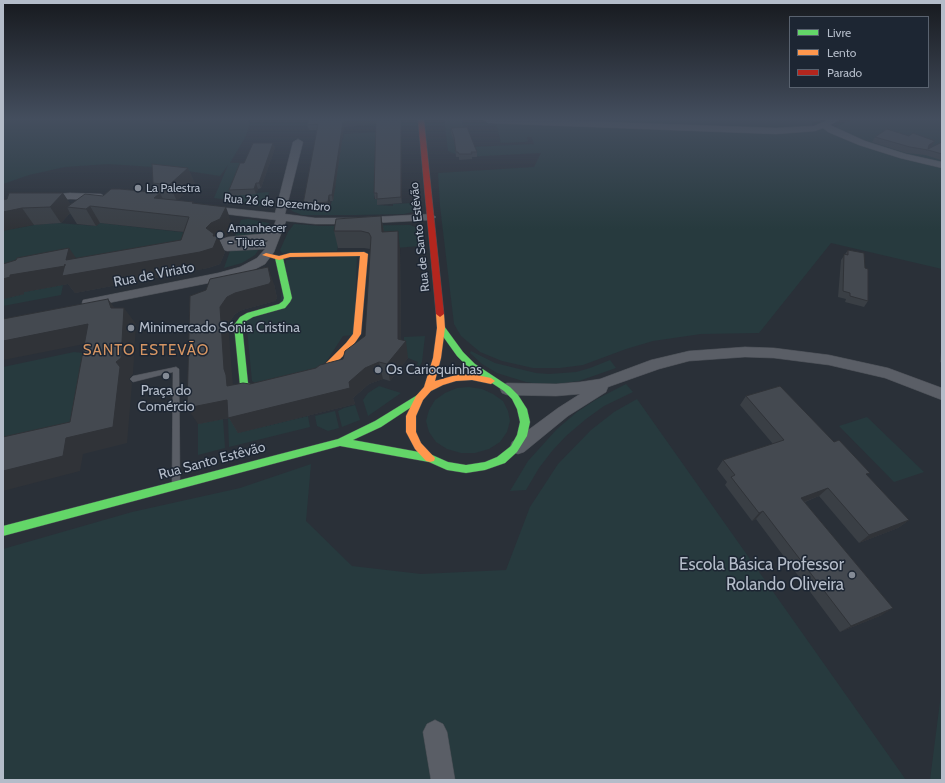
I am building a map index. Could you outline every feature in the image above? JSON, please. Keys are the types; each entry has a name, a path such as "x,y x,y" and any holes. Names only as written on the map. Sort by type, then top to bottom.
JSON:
{"street":[{"path":"279,386 258,391 252,390 244,384 238,325 243,319 250,315 282,306 288,298 279,258 271,245 280,218 295,157"},
{"name":"Rua de Santo Estêvão","path":"424,157 441,328"},
{"path":"905,157 942,165"},
{"path":"35,200 70,196 108,197"},
{"name":"Rua 26 de Dezembro","path":"194,208 280,218 354,221 430,217"},
{"name":"Rua de Viriato","path":"77,306 232,274 255,264 271,245"},
{"path":"279,258 290,255 364,254 357,334 349,345 314,378 300,381"},
{"path":"441,328 472,366 515,397 522,409 525,422 522,436 514,449"},
{"path":"428,389 437,358 441,328"},
{"path":"430,458 418,446 411,432 411,416 419,398 428,389 440,382 456,378 472,377 501,386 556,390 580,388 601,384 628,373 689,356 745,352 774,353 829,360 878,370 939,393"},
{"path":"340,442 430,458 447,466 466,469 485,466 501,460 582,399 628,373"},
{"name":"Rua Santo Estêvão","path":"3,532 340,442 378,424 419,398"},
{"path":"435,732 443,780"}],"lane":[{"path":"133,379 176,369 176,485"}],"green space":[{"path":"3,157 234,157 230,163 248,163 231,195 269,192 266,201 269,201 267,204 257,206 253,204 214,198 228,165 220,176 168,168 108,164 65,167 29,175 3,184"},
{"path":"338,157 376,157 374,199 378,199 377,205 393,206 393,204 413,203 419,205 420,208 404,214 302,215 292,211 290,208 330,208 335,189"},
{"path":"539,157 942,157 942,269 831,243 759,333 701,334 653,341 583,365 560,368 533,368 502,361 480,352 461,336 454,324 440,206 438,173 534,167"},
{"path":"248,219 269,223 266,234 235,236 241,220"},
{"path":"57,223 96,226 100,223 199,234 196,239 3,283 3,230"},
{"path":"294,224 321,226 410,225 419,231 419,246 385,249 340,235 337,251 282,253 280,250 288,232"},
{"path":"259,249 255,255 242,263 224,268 230,251"},
{"path":"357,256 354,335 343,336 326,362 313,372 257,384 252,381 246,320 279,310 286,260"},
{"path":"63,285 61,295 3,306 3,299 24,294 24,292"},
{"path":"425,336 422,362 419,367 416,367 418,362 403,356 404,337"},
{"path":"471,351 495,363 536,373 549,374 576,372 610,360 616,368 579,381 556,384 539,384 526,382 497,373 482,364 470,353"},
{"path":"74,352 83,353 75,421 3,447 3,367"},
{"path":"626,384 633,392 604,406 566,436 539,468 526,490 510,491 528,461 557,429 577,412 597,399"},
{"path":"379,386 401,393 368,416 363,400 368,393"},
{"path":"469,387 482,389 503,401 508,411 510,421 507,432 500,442 489,449 475,453 461,453 447,449 436,442 429,432 426,421 429,410 435,400 445,393 457,388"},
{"path":"637,399 906,780 3,780 3,549 132,512 240,488 311,464 306,521 352,566 421,574 506,570 530,507 558,464 591,430 614,412"},
{"path":"355,405 360,420 342,427 338,411"},
{"path":"335,411 339,428 328,431 317,426 315,416"},
{"path":"236,416 238,433 308,416 310,427 229,447 228,418"},
{"path":"867,417 924,472 894,482 839,426"},
{"path":"223,419 225,448 198,455 198,424"},
{"path":"942,686 942,780 930,780"}],"building":[{"path":"247,157 268,157 259,183 256,183 254,189 229,190 240,163 244,163"},
{"path":"312,157 338,157 332,195 329,195 328,202 303,204"},
{"path":"375,157 401,157 401,197 377,199 377,193 374,193"},
{"path":"152,164 188,168 169,185 153,183"},
{"path":"111,189 120,189 160,193 154,198 226,207 220,219 211,223 206,228 214,234 213,236 218,236 213,248 200,252 62,276 64,266 10,275 10,277 3,279 3,264 16,260 17,258 69,248 66,260 181,240 189,217 90,206 86,209 67,207 85,194 103,196"},
{"path":"9,193 63,193 50,207 22,208 3,212 3,200 7,199"},
{"path":"381,216 382,232 398,231 398,339 406,341 387,364 379,362 365,368 349,382 350,388 228,418 227,400 187,408 190,296 206,290 210,279 268,267 271,281 269,284 235,293 227,297 220,307 224,369 227,386 243,383 250,384 316,368 320,365 343,359 345,351 365,336 371,237 369,233 361,231 334,231 336,219"},
{"path":"848,250 864,253 865,268 868,269 868,301 850,296 850,293 843,291 844,254 848,255"},
{"path":"108,299 111,308 124,308 121,358 116,362 120,367 113,427 66,438 63,456 3,471 3,437 70,422 88,324 3,341 3,319"},
{"path":"780,386 834,442 839,440 870,473 866,474 909,520 869,535 828,488 801,498 893,608 851,626 763,511 759,513 731,477 735,475 723,460 784,440 746,396"}],"traffic: fast":[{"path":"269,388 258,391 252,390 244,385 238,325 243,319 250,315 282,306 286,302 288,298 279,258"},
{"path":"340,442 430,458 447,466 466,469 485,466 501,460 514,449 522,436 525,422 522,409 515,397 507,389 472,366 460,354 441,328"},
{"path":"3,531 340,442 378,424 419,398"}],"traffic: slow":[{"path":"266,255 279,258 290,255 364,254 357,334 349,345 327,367 311,378"},
{"path":"428,389 437,358 441,328 440,314"},
{"path":"430,458 418,446 411,432 411,416 419,398 428,389 440,382 456,378 472,377 491,381"}],"traffic: jam":[{"path":"425,157 440,314"}],"place":[{"name":"La Palestra","path":"138,188"},
{"name":"Amanhecer - Tijuca","path":"220,235"},
{"name":"Minimercado Sónia Cristina","path":"131,328"},
{"name":"Os Carioquinhas","path":"378,370"},
{"name":"Praça do Comércio","path":"166,376"},
{"name":"Escola Básica Professor Rolando Oliveira","path":"852,575"}],"district":[{"name":"SANTO ESTEVÃO","path":"146,351"}]}
